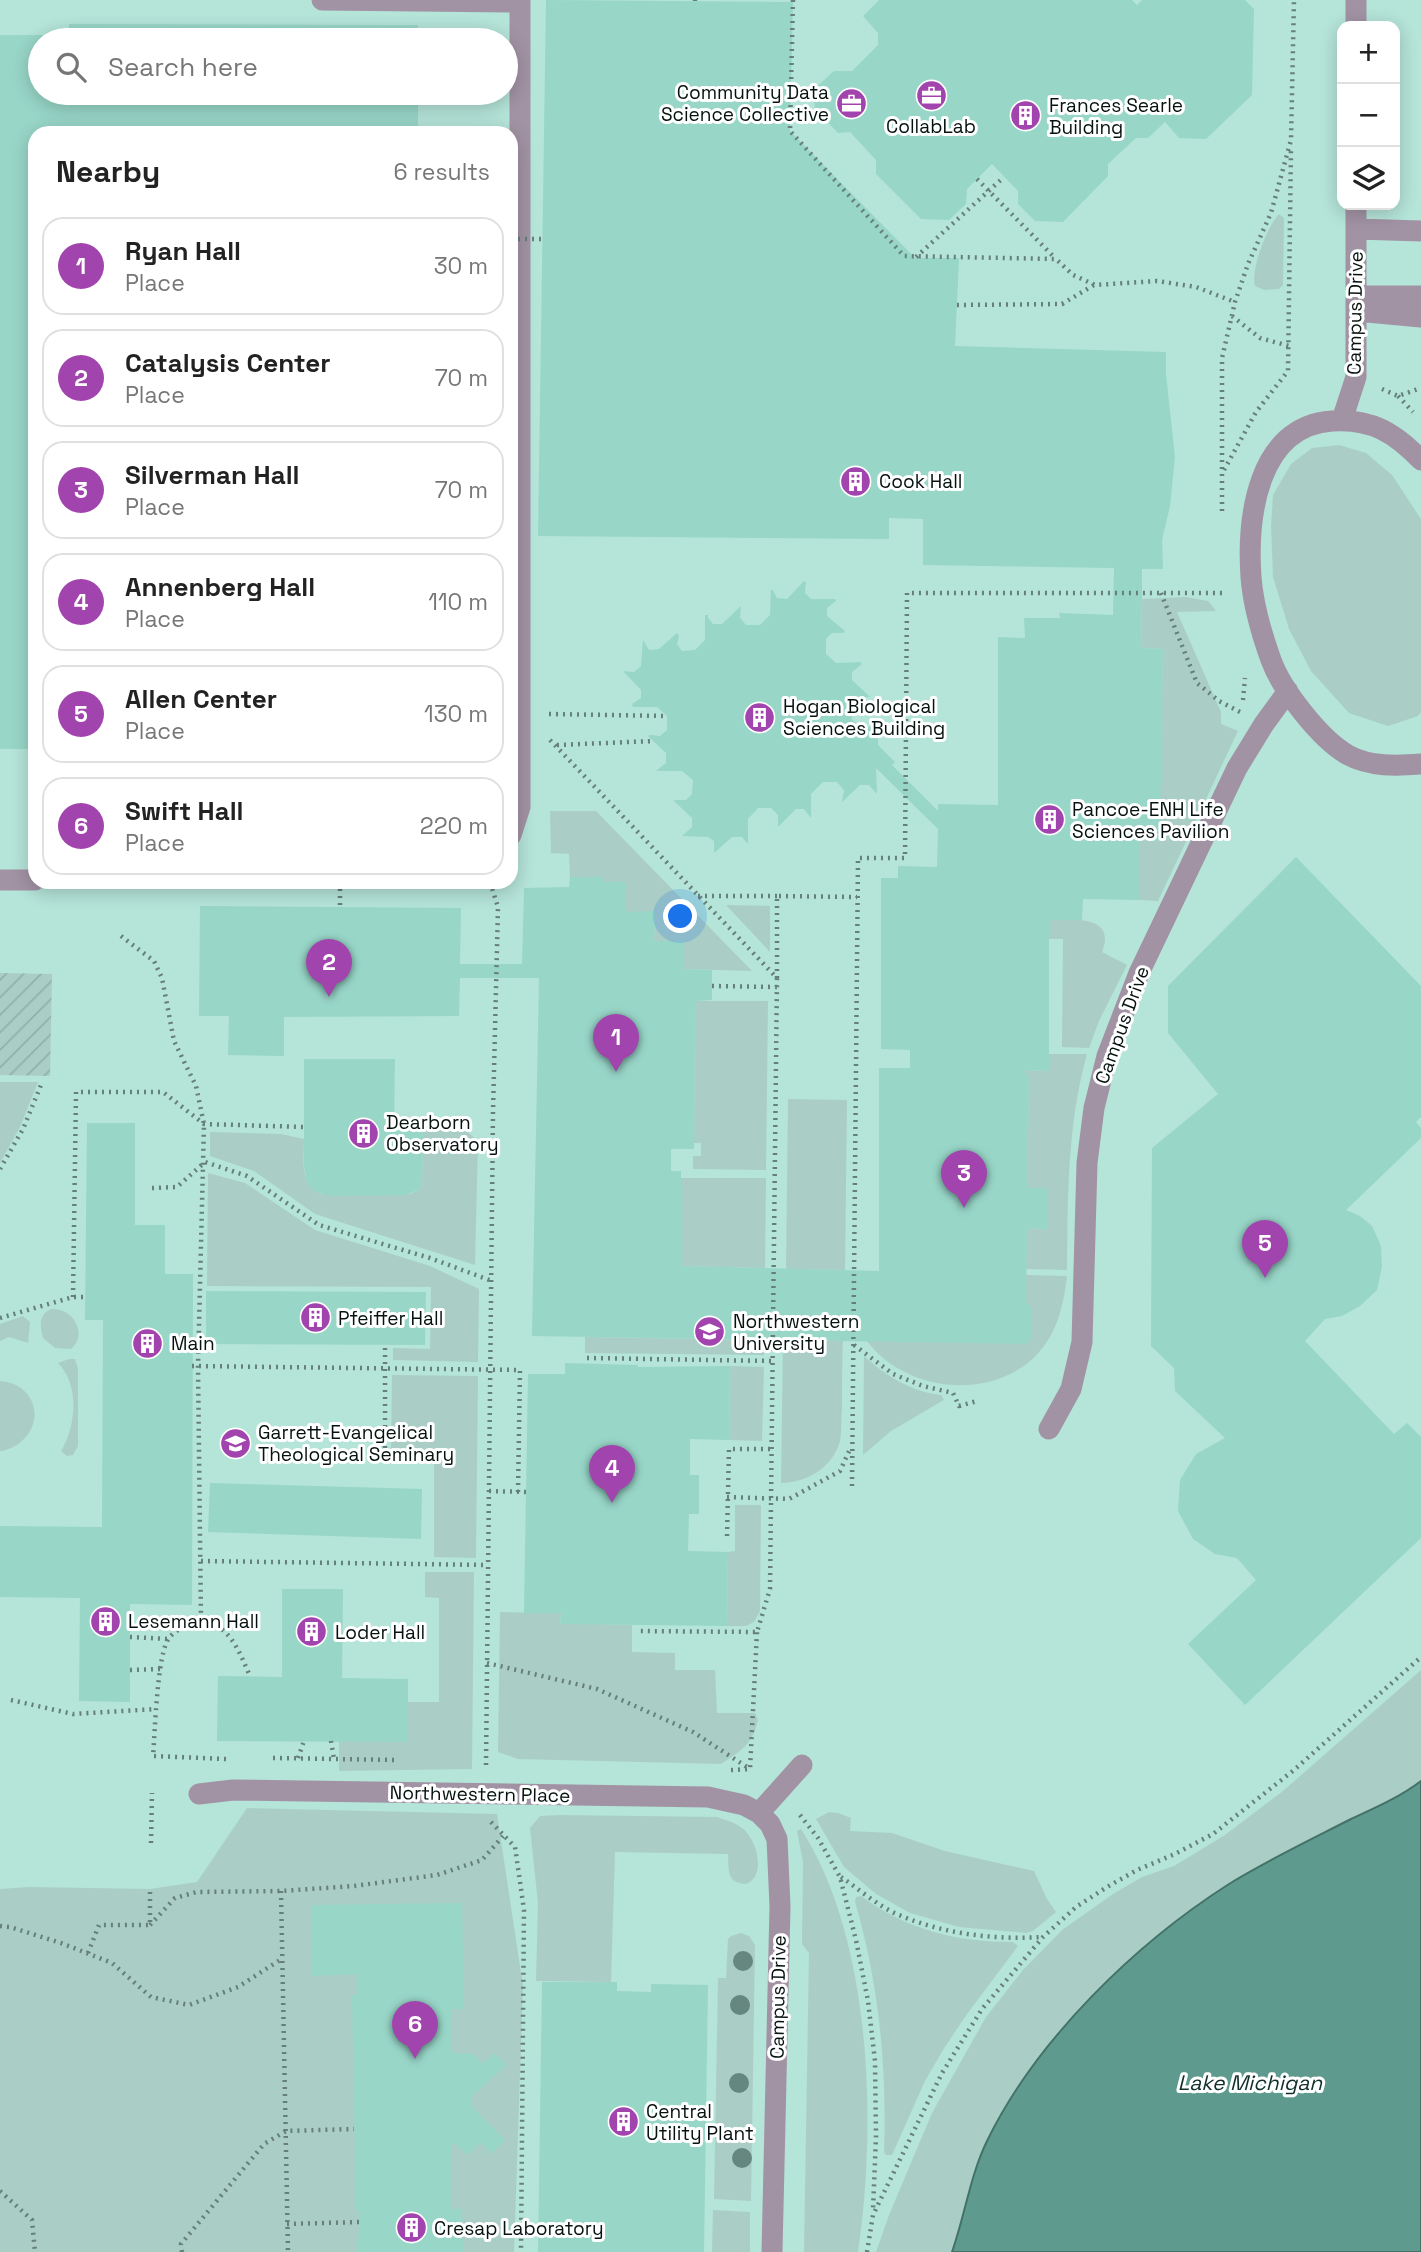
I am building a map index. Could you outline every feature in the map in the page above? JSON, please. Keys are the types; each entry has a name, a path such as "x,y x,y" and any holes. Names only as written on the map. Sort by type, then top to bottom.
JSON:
{"lane":[{"path":"321,0 520,1 523,711 518,813"},
{"path":"1356,0 1356,21"},
{"name":"Campus Drive","path":"1342,420 1356,377 1356,210"},
{"path":"1356,229 1421,231"},
{"path":"1356,303 1421,296"},
{"path":"1356,303 1421,317"},
{"path":"1421,460 1404,442 1371,423 1342,420 1316,422 1289,439 1271,457 1258,488 1251,531 1251,580 1272,663 1288,691 1313,722 1348,755 1373,764 1421,764"},
{"name":"Campus Drive","path":"1049,1429 1071,1389 1082,1342 1087,1163 1094,1108 1107,1056 1139,973 1237,768 1288,691"},
{"path":"0,880 28,880"},
{"path":"759,1813 803,1766"},
{"name":"Northwestern Place","path":"199,1794 233,1790 708,1797 736,1802 759,1813"},
{"name":"Campus Drive","path":"759,1813 770,1824 777,1839 779,1906 772,2252"}],"path":[{"path":"793,0 790,131 904,256 1056,259"},
{"path":"1224,471 1256,412 1288,370 1294,0"},
{"path":"1222,513 1222,358 1235,302 1248,264 1271,213 1292,140"},
{"path":"915,258 1004,177"},
{"path":"977,179 1073,275 1095,285"},
{"path":"518,239 543,239"},
{"path":"957,305 1062,304 1095,285 1157,281 1196,287 1235,302"},
{"path":"1232,316 1260,338 1289,346"},
{"path":"1375,386 1398,397 1421,420"},
{"path":"1398,397 1421,388"},
{"path":"1223,580 1227,606"},
{"path":"852,1486 858,858 905,858 907,593 1224,593"},
{"path":"1161,593 1196,683 1219,701 1248,717"},
{"path":"1240,712 1246,687 1245,668"},
{"path":"523,711 667,716"},
{"path":"523,711 777,978"},
{"path":"556,745 654,741"},
{"path":"339,889 339,907"},
{"path":"486,1773 492,1112 498,906 492,889"},
{"path":"697,896 857,897"},
{"path":"750,1769 757,1632 770,1589 777,896"},
{"path":"121,936 154,961 162,978 174,1041 196,1086 204,1124 205,1162 195,1366 201,1622"},
{"path":"712,986 777,987"},
{"path":"0,1169 23,1129 41,1085"},
{"path":"73,1297 76,1092 163,1093 204,1124 304,1127"},
{"path":"205,1162 247,1176 319,1225 430,1258 492,1281"},
{"path":"152,1188 177,1187 205,1162"},
{"path":"0,1318 73,1297 86,1297"},
{"path":"385,1344 385,1462"},
{"path":"853,1344 893,1374 923,1386 953,1393 960,1406 977,1401"},
{"path":"587,1358 772,1361"},
{"path":"195,1366 520,1370 518,1492"},
{"path":"727,1497 789,1499 840,1471 853,1443"},
{"path":"727,1535 729,1449 771,1449"},
{"path":"489,1492 526,1492"},
{"path":"201,1561 488,1565"},
{"path":"153,1756 161,1657 168,1639 183,1627 201,1622 219,1627 232,1638 250,1676"},
{"path":"636,1631 757,1632"},
{"path":"130,1637 168,1639"},
{"path":"873,2215 958,2044 995,1992 1043,1937 1076,1907 1107,1887 1213,1834 1294,1770 1421,1657"},
{"path":"487,1663 597,1689 693,1732 780,1789 818,1838 840,1877 868,2001 875,2061 876,2137 873,2215 867,2252"},
{"path":"130,1670 160,1669"},
{"path":"11,1700 73,1714 156,1709"},
{"path":"298,1758 304,1741"},
{"path":"331,1741 334,1759"},
{"path":"151,1843 152,1793"},
{"path":"487,1817 515,1847 524,1910 521,2252"},
{"path":"88,1953 99,1926 150,1926 175,1898 197,1892 281,1891 354,1886 437,1875 482,1860 503,1836"},
{"path":"840,1877 897,1915 944,1931 1023,1938 1043,1937"},
{"path":"150,1889 150,1926"},
{"path":"281,1891 288,2252"},
{"path":"0,1926 88,1953 112,1963 151,1997 189,2004 238,1987 281,1960"},
{"path":"182,2252 181,2244 264,2144 286,2131 354,2129"},
{"path":"0,2191 32,2220 34,2252"},
{"path":"287,2224 359,2222"}],"shaded area":[{"name":"Northwestern University","path":"0,0 1421,0 1421,1781 1024,2076 952,2252 0,2252"},
{"path":"1279,214 1284,218 1283,285 1279,289 1264,290 1255,286 1257,259 1265,237"},
{"path":"1339,445 1366,453 1392,475 1421,519 1421,712 1418,716 1388,726 1349,713 1311,671 1289,629 1273,577 1273,495 1291,464 1312,448"},
{"path":"1186,597 1208,601 1216,611 1177,612 1221,712 1221,724 1238,731 1158,901 1139,900 1139,840 1159,841 1163,649 1141,648 1142,599"},
{"path":"550,811 596,811 752,971 683,969 683,941 654,941 655,912 626,912 626,882 604,882 603,877 570,877 569,854 551,853"},
{"path":"726,905 770,906 770,952"},
{"path":"1049,920 1080,920 1098,925 1105,940 1102,952 1127,965 1099,1021 1089,1048 1062,1047 1063,939 1049,939"},
{"path":"0,973 52,974 50,1076 0,1075"},
{"path":"695,1001 768,1001 766,1170 693,1169 693,1156 701,1156 701,1143 694,1143"},
{"path":"1049,1054 1087,1054 1072,1135 1067,1270 1026,1269 1027,1228 1048,1229 1048,1189 1027,1188 1029,1076 1025,1076 1025,1070 1048,1071"},
{"path":"0,1082 38,1082 20,1127 0,1163"},
{"path":"788,1099 847,1100 845,1270 786,1269"},
{"path":"423,1125 462,1127 478,1141 475,1265 315,1214 254,1171 210,1156 210,1132 281,1134 304,1139 306,1177 314,1190 321,1194 410,1194 419,1190 422,1181"},
{"path":"208,1173 245,1183 315,1230 430,1266 479,1289 478,1362 393,1360 393,1348 430,1349 431,1287 207,1286"},
{"path":"681,1178 766,1178 765,1268 681,1266"},
{"path":"1026,1275 1067,1276 1062,1304 1054,1330 1044,1346 1026,1364 1004,1377 980,1384 955,1385 930,1381 906,1373 884,1359 867,1341 1031,1339 1031,1308 1026,1303"},
{"path":"51,1309 66,1312 76,1322 78,1336 71,1349 55,1348 43,1338 42,1318"},
{"path":"23,1316 30,1322 28,1343 9,1337 0,1341 0,1324"},
{"path":"585,1337 764,1340 764,1355 585,1353"},
{"path":"783,1340 843,1341 841,1433 837,1450 818,1472 800,1480 781,1483"},
{"path":"864,1356 899,1381 919,1390 941,1395 944,1400 891,1431 863,1455"},
{"path":"75,1359 78,1368 78,1446 73,1455 67,1456 61,1451 70,1430 73,1394 65,1372 58,1363"},
{"path":"730,1366 764,1367 762,1441 729,1440"},
{"path":"392,1375 478,1376 476,1558 434,1557 434,1454 391,1453"},
{"path":"0,1381 14,1384 25,1391 32,1401 34,1412 28,1435 18,1444 3,1451 0,1451"},
{"path":"735,1505 761,1505 760,1611 754,1622 746,1626 727,1626 728,1552 735,1551"},
{"path":"425,1572 474,1572 472,1769 339,1771 339,1741 408,1702 439,1702 439,1598 425,1597"},
{"path":"500,1612 561,1613 560,1623 632,1625 632,1652 675,1653 675,1670 715,1670 717,1713 755,1713 758,1720 753,1735 740,1751 721,1764 518,1759 498,1752"},
{"path":"1421,1670 1421,1781 1407,1792 1229,1884 1167,1930 1108,1980 1057,2033 1024,2076 952,2252 876,2252 932,2113 986,2017 1023,1970 1062,1930 1113,1894 1142,1877 1174,1866 1225,1835 1283,1791"},
{"path":"247,1808 497,1814 523,1986 514,2252 0,2252 0,1889 150,1889 197,1882"},
{"path":"829,1812 851,1818 850,1831 892,1833 945,1851 1034,1871 1056,1912 1033,1931 1026,1933 959,1927 910,1913 876,1894 844,1867 816,1819"},
{"path":"540,1816 717,1817 736,1824 747,1833 758,1857 758,1866 752,1880 746,1884 735,1881 730,1875 728,1854 615,1852 611,1982 536,1981 538,1903 530,1828"},
{"path":"801,1829 825,1874 843,1924 855,1978 863,2034 867,2148 858,2252 804,2252 809,1953 802,1944 803,1862 797,1831"},
{"path":"861,1896 896,1918 933,1932 972,1940 1013,1942 1018,1946 943,2050 925,2081 892,2155 886,2155 884,2152 880,2026 870,1963 855,1902 856,1897"},
{"path":"741,1933 749,1936 755,1945 751,2201 714,2199 718,1978 726,1978 728,1939"},
{"path":"713,2210 750,2212 750,2252 712,2252"}],"water":[{"name":"Lake Michigan","path":"1421,1781 1421,2252 952,2252 976,2168 987,2141 1032,2067 1091,1997 1158,1935 1229,1884 1289,1850 1396,1797"}],"building":[{"path":"546,0 793,2 790,131 915,258 959,258 955,346 1166,352 1175,457 1170,506 1162,540 1163,569 1142,569 1141,648 1163,649 1160,841 1139,840 1139,900 1083,899 1082,920 1049,920 1049,1071 1025,1070 1025,1076 1029,1076 1027,1188 1048,1188 1048,1229 1027,1228 1026,1303 1031,1307 1031,1339 1026,1344 532,1336 539,978 460,978 459,1016 284,1017 284,1056 228,1055 229,1016 199,1016 200,906 461,908 460,964 522,964 524,888 569,887 570,877 604,877 604,882 626,882 626,912 655,911 654,941 683,941 683,969 712,970 712,1000 695,1001 694,1149 671,1149 671,1171 681,1171 681,1266 879,1271 879,1068 910,1068 910,1050 881,1049 881,878 898,878 898,866 937,867 938,829 876,768 877,794 869,785 860,785 842,802 844,790 837,782 823,782 811,794 811,818 804,809 796,809 778,827 778,815 771,808 758,808 748,819 748,844 742,837 732,837 714,853 714,841 708,837 682,836 692,827 692,818 673,800 686,800 692,794 693,780 682,771 656,771 666,763 666,753 648,736 660,736 667,730 667,716 657,707 633,707 632,704 641,698 641,690 623,671 634,672 641,666 643,640 649,650 659,649 677,633 677,644 682,651 695,650 705,640 705,615 708,615 713,624 722,624 741,606 740,618 746,625 760,625 770,615 771,590 777,598 787,599 804,581 805,593 811,599 836,601 827,608 827,616 845,631 832,633 826,639 826,654 836,663 862,664 852,672 852,680 870,697 858,697 852,703 852,719 860,727 888,727 878,736 878,745 895,762 892,765 938,811 938,804 998,805 998,637 1025,638 1024,618 1060,618 1059,613 1113,615 1114,568 923,565 923,519 889,518 889,539 538,536"},
{"name":"Frances Searle Building","path":"879,0 1132,0 1137,5 1142,0 1245,0 1254,9 1252,95 1206,139 1179,138 1165,122 1148,138 1136,138 1108,164 1108,176 1063,222 1035,221 1018,204 1018,191 992,164 967,189 966,204 949,220 921,219 876,174 876,160 850,132 838,133 815,109 813,90 834,71 852,71 878,45 878,33 863,16"},
{"path":"69,24 418,25 418,28 69,28"},
{"path":"0,35 28,35 28,105 418,105 418,126 28,126 28,749 0,749"},
{"path":"1296,857 1421,986 1421,1117 1416,1122 1421,1128 1421,1138 1346,1210 1360,1216 1372,1226 1381,1246 1382,1267 1377,1290 1360,1306 1342,1316 1325,1319 1305,1341 1394,1434 1407,1423 1421,1437 1421,1538 1245,1705 1188,1644 1256,1580 1237,1558 1215,1554 1193,1539 1178,1511 1180,1480 1196,1454 1225,1438 1175,1391 1174,1368 1151,1346 1152,1148 1218,1094 1168,1033 1168,986"},
{"name":"Dearborn Observatory","path":"304,1059 395,1059 394,1124 423,1125 422,1181 419,1190 405,1195 329,1196 313,1191 307,1183 304,1166"},
{"name":"Main","path":"87,1123 135,1123 135,1225 165,1225 165,1274 193,1274 192,1605 130,1604 130,1702 79,1701 80,1598 0,1597 0,1526 102,1527 103,1320 85,1320"},
{"name":"Pfeiffer Hall","path":"206,1291 426,1292 425,1345 206,1344"},
{"path":"565,1363 638,1367 730,1366 729,1440 690,1439 690,1475 699,1475 699,1514 689,1514 688,1551 728,1552 727,1626 560,1624 561,1613 524,1613 528,1374 565,1374"},
{"path":"210,1483 422,1489 421,1539 208,1532"},
{"name":"Loder Hall","path":"282,1589 343,1589 342,1678 408,1679 408,1742 217,1741 218,1676 282,1677"},
{"path":"462,1903 464,2009 451,2009 452,2053 473,2054 483,2064 494,2053 506,2065 471,2097 472,2107 505,2140 491,2154 481,2142 468,2155 452,2142 452,2209 462,2209 463,2252 358,2252 360,2233 359,2210 356,2210 352,1995 357,1995 357,1974 312,1976 311,1905"},
{"name":"Central Utility Plant","path":"542,1982 617,1982 617,1991 651,1992 651,1984 708,1985 704,2252 538,2252"}],"place":[{"name":"CollabLab","path":"931,95"},
{"name":"Community Data Science Collective","path":"852,103"},
{"name":"Frances Searle Building","path":"1026,116"},
{"name":"Cook Hall","path":"856,481"},
{"name":"Hogan Biological Sciences Building","path":"760,717"},
{"name":"Pancoe-ENH Life Sciences Pavilion","path":"1049,820"},
{"name":"Catalysis Center","path":"329,997"},
{"name":"Ryan Hall","path":"616,1072"},
{"name":"Dearborn Observatory","path":"363,1133"},
{"name":"Silverman Hall","path":"964,1208"},
{"name":"Allen Center","path":"1265,1278"},
{"name":"Pfeiffer Hall","path":"315,1318"},
{"name":"Northwestern University","path":"710,1332"},
{"name":"Main","path":"148,1343"},
{"name":"Garrett-Evangelical Theological Seminary","path":"235,1443"},
{"name":"Annenberg Hall","path":"612,1503"},
{"name":"Lesemann Hall","path":"105,1621"},
{"name":"Loder Hall","path":"312,1632"},
{"name":"Swift Hall","path":"415,2059"},
{"name":"Central Utility Plant","path":"623,2122"},
{"name":"Cresap Laboratory","path":"411,2228"}]}
